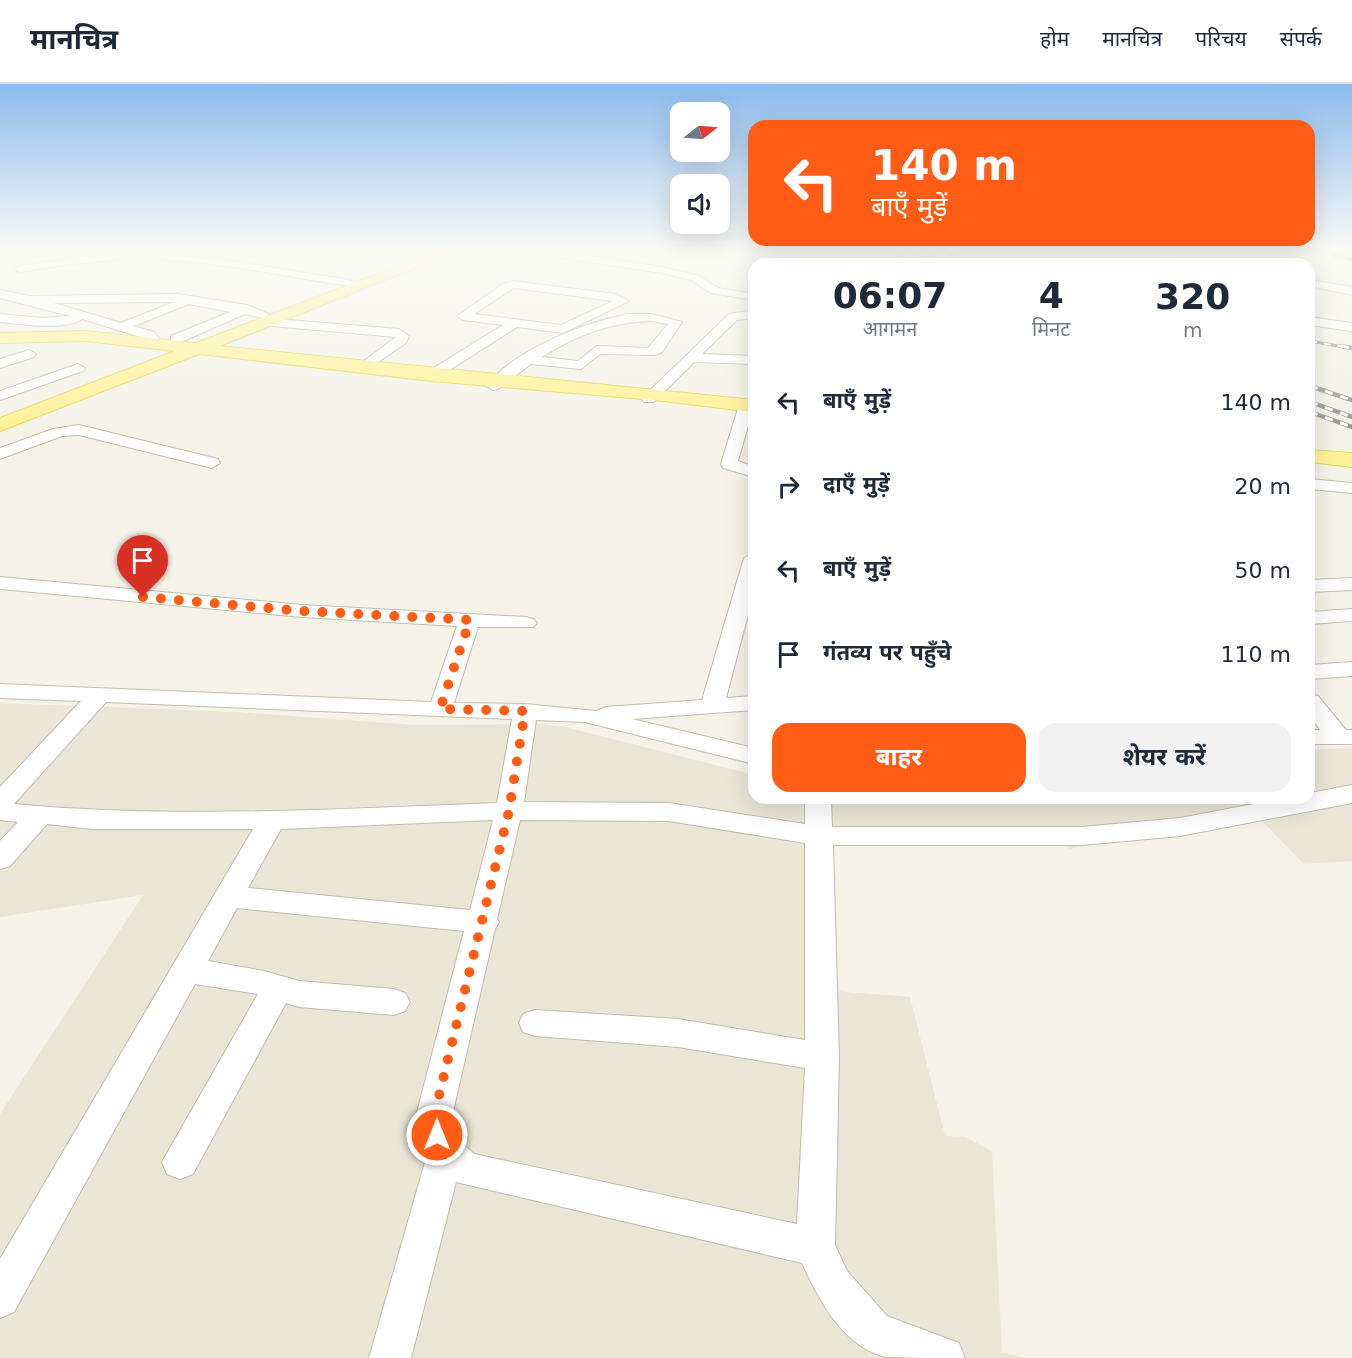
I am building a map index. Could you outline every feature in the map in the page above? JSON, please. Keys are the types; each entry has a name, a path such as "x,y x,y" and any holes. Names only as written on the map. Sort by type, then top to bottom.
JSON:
{"main road":[{"path":"0,415 271,310"},
{"path":"0,425 169,349 272,310"},
{"path":"0,338 68,335 218,358 676,399 748,409"},
{"path":"0,344 52,341 115,348 169,349 365,367 496,383"},
{"path":"108,375 118,359 115,348"},
{"path":"169,349 218,358"},
{"path":"1315,456 1352,460"}],"street":[{"path":"63,310 149,335 169,349 258,315"},
{"path":"121,327 163,310"},
{"path":"239,310 258,315 399,333 403,336 401,340 365,367"},
{"path":"469,310 464,314 468,318 563,329 602,310"},
{"path":"651,397 733,317 748,315"},
{"path":"0,318 42,322"},
{"path":"0,333 42,322 87,318"},
{"path":"496,383 526,359 608,321 631,318 676,322 657,348 650,352 597,350 576,370 526,359"},
{"path":"1315,322 1352,327"},
{"path":"432,375 513,324"},
{"path":"0,364 29,354"},
{"path":"691,358 748,360"},
{"path":"0,396 78,368"},
{"path":"748,414 729,464 748,470"},
{"path":"0,454 59,432 79,430 212,463"},
{"path":"1315,484 1352,488"},
{"path":"712,705 748,579"},
{"path":"0,583 302,611 526,623"},
{"path":"1315,586 1352,584"},
{"path":"1315,618 1352,615"},
{"path":"440,709 470,620"},
{"path":"1315,672 1352,669"},
{"path":"0,691 585,715 748,703"},
{"path":"0,803 99,696"},
{"path":"1315,706 1345,737"},
{"path":"390,1358 445,1156 437,1135 434,1116 484,922 509,811 525,711"},
{"path":"585,715 748,755"},
{"path":"1315,737 1345,737"},
{"path":"1315,801 1352,794"},
{"path":"818,804 822,1057 815,1247 833,1285 873,1332 944,1358"},
{"path":"0,811 92,820 272,820 509,811 696,814 818,836 1082,836 1180,827 1300,804"},
{"path":"0,859 39,816"},
{"path":"0,1298 272,820"},
{"path":"229,897 484,922"},
{"path":"187,970 299,994 394,1002"},
{"path":"180,1162 278,988"},
{"path":"535,1023 656,1030 822,1057"},
{"path":"445,1156 466,1169 815,1247"}],"shaded area":[{"path":"0,703 238,712 414,725 542,724 566,727 748,773 748,804 1315,804 1315,750 1352,747 1352,861 1304,864 1256,815 1069,849 1056,832 805,840 809,989 910,997 945,1136 965,1137 992,1151 1002,1352 1025,1358 0,1358 0,1114 143,895 0,917"}],"railway":[{"path":"1315,342 1350,348"},
{"path":"1341,346 1352,348"},
{"path":"1315,388 1352,400"},
{"path":"1315,404 1352,417"},
{"path":"1315,414 1352,427"}],"route":[{"path":"143,597 302,611 470,620 440,709 525,711 509,811 484,922 434,1116 437,1135"}]}
